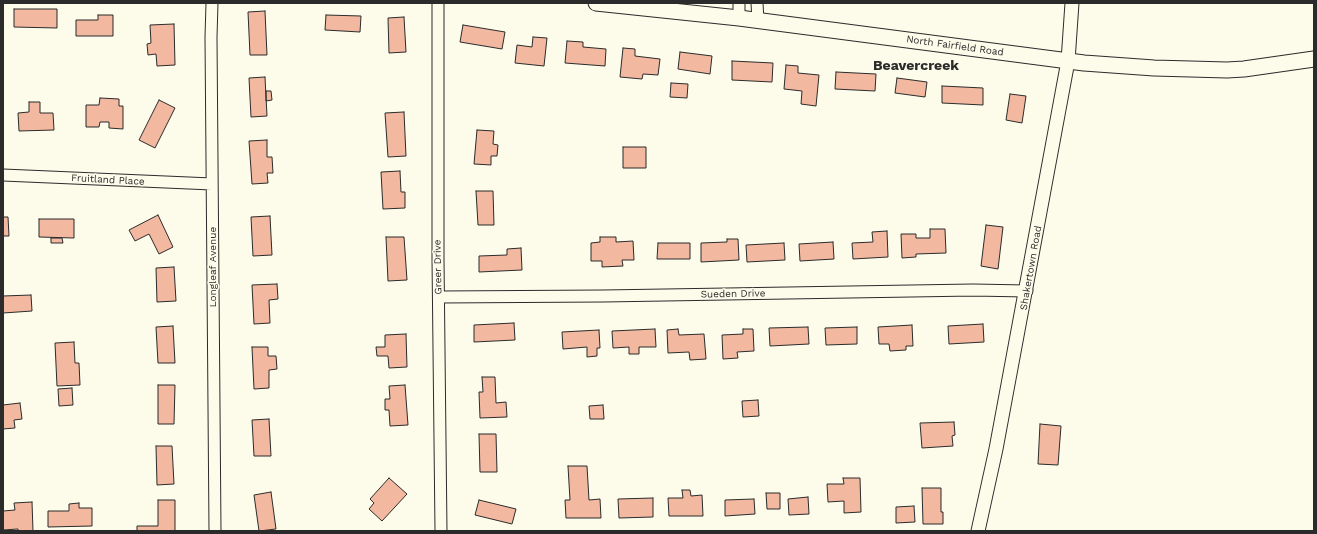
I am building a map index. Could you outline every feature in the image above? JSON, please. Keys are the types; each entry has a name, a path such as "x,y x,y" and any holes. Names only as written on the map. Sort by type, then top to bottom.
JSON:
{"main road":[{"name":"North Fairfield Road","path":"596,3 738,18 1068,61 1154,68 1227,70 1314,59"}],"street":[{"name":"Longleaf Avenue","path":"212,3 215,531"},
{"name":"Greer Drive","path":"438,3 441,531"},
{"path":"738,18 739,3"},
{"path":"757,3 758,21"},
{"name":"Shakertown Road","path":"978,531 996,449 1027,291 1068,61 1072,3"},
{"name":"Fruitland Place","path":"3,175 212,184"},
{"name":"Sueden Drive","path":"439,297 611,296 973,290 1027,291"}],"building":[{"path":"14,9 57,9 57,28 14,27"},
{"path":"265,11 267,55 250,55 248,12"},
{"path":"98,15 113,15 113,36 76,36 76,20 98,20"},
{"path":"326,15 361,16 360,32 325,30"},
{"path":"404,17 406,52 389,53 388,18"},
{"path":"174,24 175,65 157,66 156,54 148,55 147,44 151,43 150,25"},
{"path":"463,25 505,32 502,49 460,42"},
{"path":"533,37 547,38 544,66 515,63 517,45 532,47"},
{"path":"567,41 583,42 583,47 606,49 605,66 565,63"},
{"path":"623,48 635,49 635,56 660,59 658,75 643,74 642,79 620,77"},
{"path":"680,52 712,56 710,74 678,69"},
{"path":"732,61 773,63 772,82 732,80"},
{"path":"786,65 798,66 798,73 819,75 816,106 801,104 802,91 784,89"},
{"path":"836,72 876,74 875,91 835,89"},
{"path":"265,77 267,116 251,117 249,78"},
{"path":"897,78 927,82 925,97 895,93"},
{"path":"671,83 688,84 687,98 670,97"},
{"path":"942,86 983,88 983,105 942,103"},
{"path":"266,91 271,91 272,100 266,101"},
{"path":"1010,94 1026,96 1022,123 1006,120"},
{"path":"100,98 119,99 119,106 123,106 123,129 109,128 109,122 100,122 99,127 86,127 86,105 99,105"},
{"path":"159,100 175,108 155,148 139,140"},
{"path":"29,102 40,102 40,113 53,113 54,130 19,131 18,113 29,112"},
{"path":"404,112 406,156 388,157 385,113"},
{"path":"477,130 494,131 493,144 498,145 497,156 491,156 491,165 474,164"},
{"path":"267,140 267,157 272,157 273,173 267,173 268,183 252,184 249,141"},
{"path":"623,147 646,147 646,168 623,168"},
{"path":"400,171 401,192 405,192 405,208 383,209 381,172"},
{"path":"476,191 493,191 494,225 478,225"},
{"path":"158,215 173,247 159,254 149,234 135,241 129,230"},
{"path":"270,216 272,255 253,256 251,217"},
{"path":"3,217 8,217 9,236 3,236"},
{"path":"39,219 74,219 74,238 39,237"},
{"path":"986,225 1003,227 998,269 981,266"},
{"path":"930,229 945,229 946,253 916,254 916,257 902,258 901,234 916,234 916,238 930,238"},
{"path":"887,231 888,257 853,259 852,243 873,242 872,232"},
{"path":"386,237 404,237 407,280 388,281"},
{"path":"600,237 616,237 616,242 633,241 634,260 622,260 623,266 602,267 602,261 591,261 591,243 600,242"},
{"path":"51,238 62,238 63,243 51,243"},
{"path":"727,239 738,239 739,260 701,262 701,243 727,242"},
{"path":"833,242 834,259 800,261 799,244"},
{"path":"658,243 690,243 690,259 657,259"},
{"path":"784,243 785,260 747,262 746,245"},
{"path":"521,248 522,270 479,272 479,256 507,255 507,249"},
{"path":"174,267 176,301 157,302 156,268"},
{"path":"277,284 278,299 269,300 270,323 254,324 252,285"},
{"path":"31,295 32,311 3,313 3,296"},
{"path":"514,323 515,340 474,342 474,325"},
{"path":"983,324 984,342 949,344 948,326"},
{"path":"912,325 913,346 906,346 906,350 890,351 889,344 879,344 878,327"},
{"path":"173,326 175,363 158,363 156,327"},
{"path":"808,327 809,344 770,346 769,328"},
{"path":"857,327 857,344 826,345 825,328"},
{"path":"655,329 656,347 639,347 639,354 629,354 629,347 613,348 612,331"},
{"path":"678,329 679,335 704,334 706,359 690,360 689,352 668,353 667,330"},
{"path":"743,329 753,329 754,351 737,352 738,358 723,359 722,335 743,334"},
{"path":"599,330 600,348 597,348 597,356 587,357 587,347 563,349 562,332"},
{"path":"406,334 407,367 389,368 388,356 377,356 376,347 385,347 385,335"},
{"path":"74,342 75,363 79,363 80,385 57,386 55,343"},
{"path":"252,347 268,347 268,356 276,356 277,369 269,370 269,388 254,389"},
{"path":"482,377 495,377 496,403 506,402 507,417 480,418 479,392 483,392"},
{"path":"158,385 175,385 174,424 158,424"},
{"path":"405,385 408,425 390,426 389,410 385,410 385,399 390,399 389,386"},
{"path":"72,388 73,405 59,406 58,389"},
{"path":"758,400 759,416 743,417 742,401"},
{"path":"20,403 22,419 14,420 15,428 3,429 3,405"},
{"path":"603,405 604,419 590,419 589,406"},
{"path":"269,419 271,456 254,456 252,420"},
{"path":"954,422 955,435 952,436 953,446 922,448 920,423"},
{"path":"1040,424 1061,426 1058,465 1038,464"},
{"path":"479,434 496,434 497,472 480,472"},
{"path":"156,446 172,446 174,484 157,485"},
{"path":"568,466 587,466 589,500 600,499 601,518 566,518 565,500 570,500"},
{"path":"389,478 407,494 382,521 369,509 374,503 370,499"},
{"path":"843,478 860,478 861,512 844,513 844,501 828,502 827,484 844,484"},
{"path":"922,488 941,488 941,512 943,512 943,524 923,524"},
{"path":"682,490 690,490 691,496 702,495 703,516 669,516 668,498 683,498"},
{"path":"271,492 276,529 259,531 254,495"},
{"path":"766,493 780,493 780,509 767,509"},
{"path":"808,497 809,514 789,515 788,499"},
{"path":"653,498 653,517 619,518 618,499"},
{"path":"754,499 755,514 725,516 725,500"},
{"path":"158,500 175,500 175,531 137,531 137,526 158,526"},
{"path":"479,500 516,509 512,524 475,515"},
{"path":"32,502 33,531 18,531 18,529 3,530 3,511 15,510 14,503"},
{"path":"79,503 79,508 92,508 92,526 48,527 48,511 69,511 69,504"},
{"path":"914,506 915,522 896,523 896,507"}],"district":[{"name":"Beavercreek","path":"916,66"}]}
